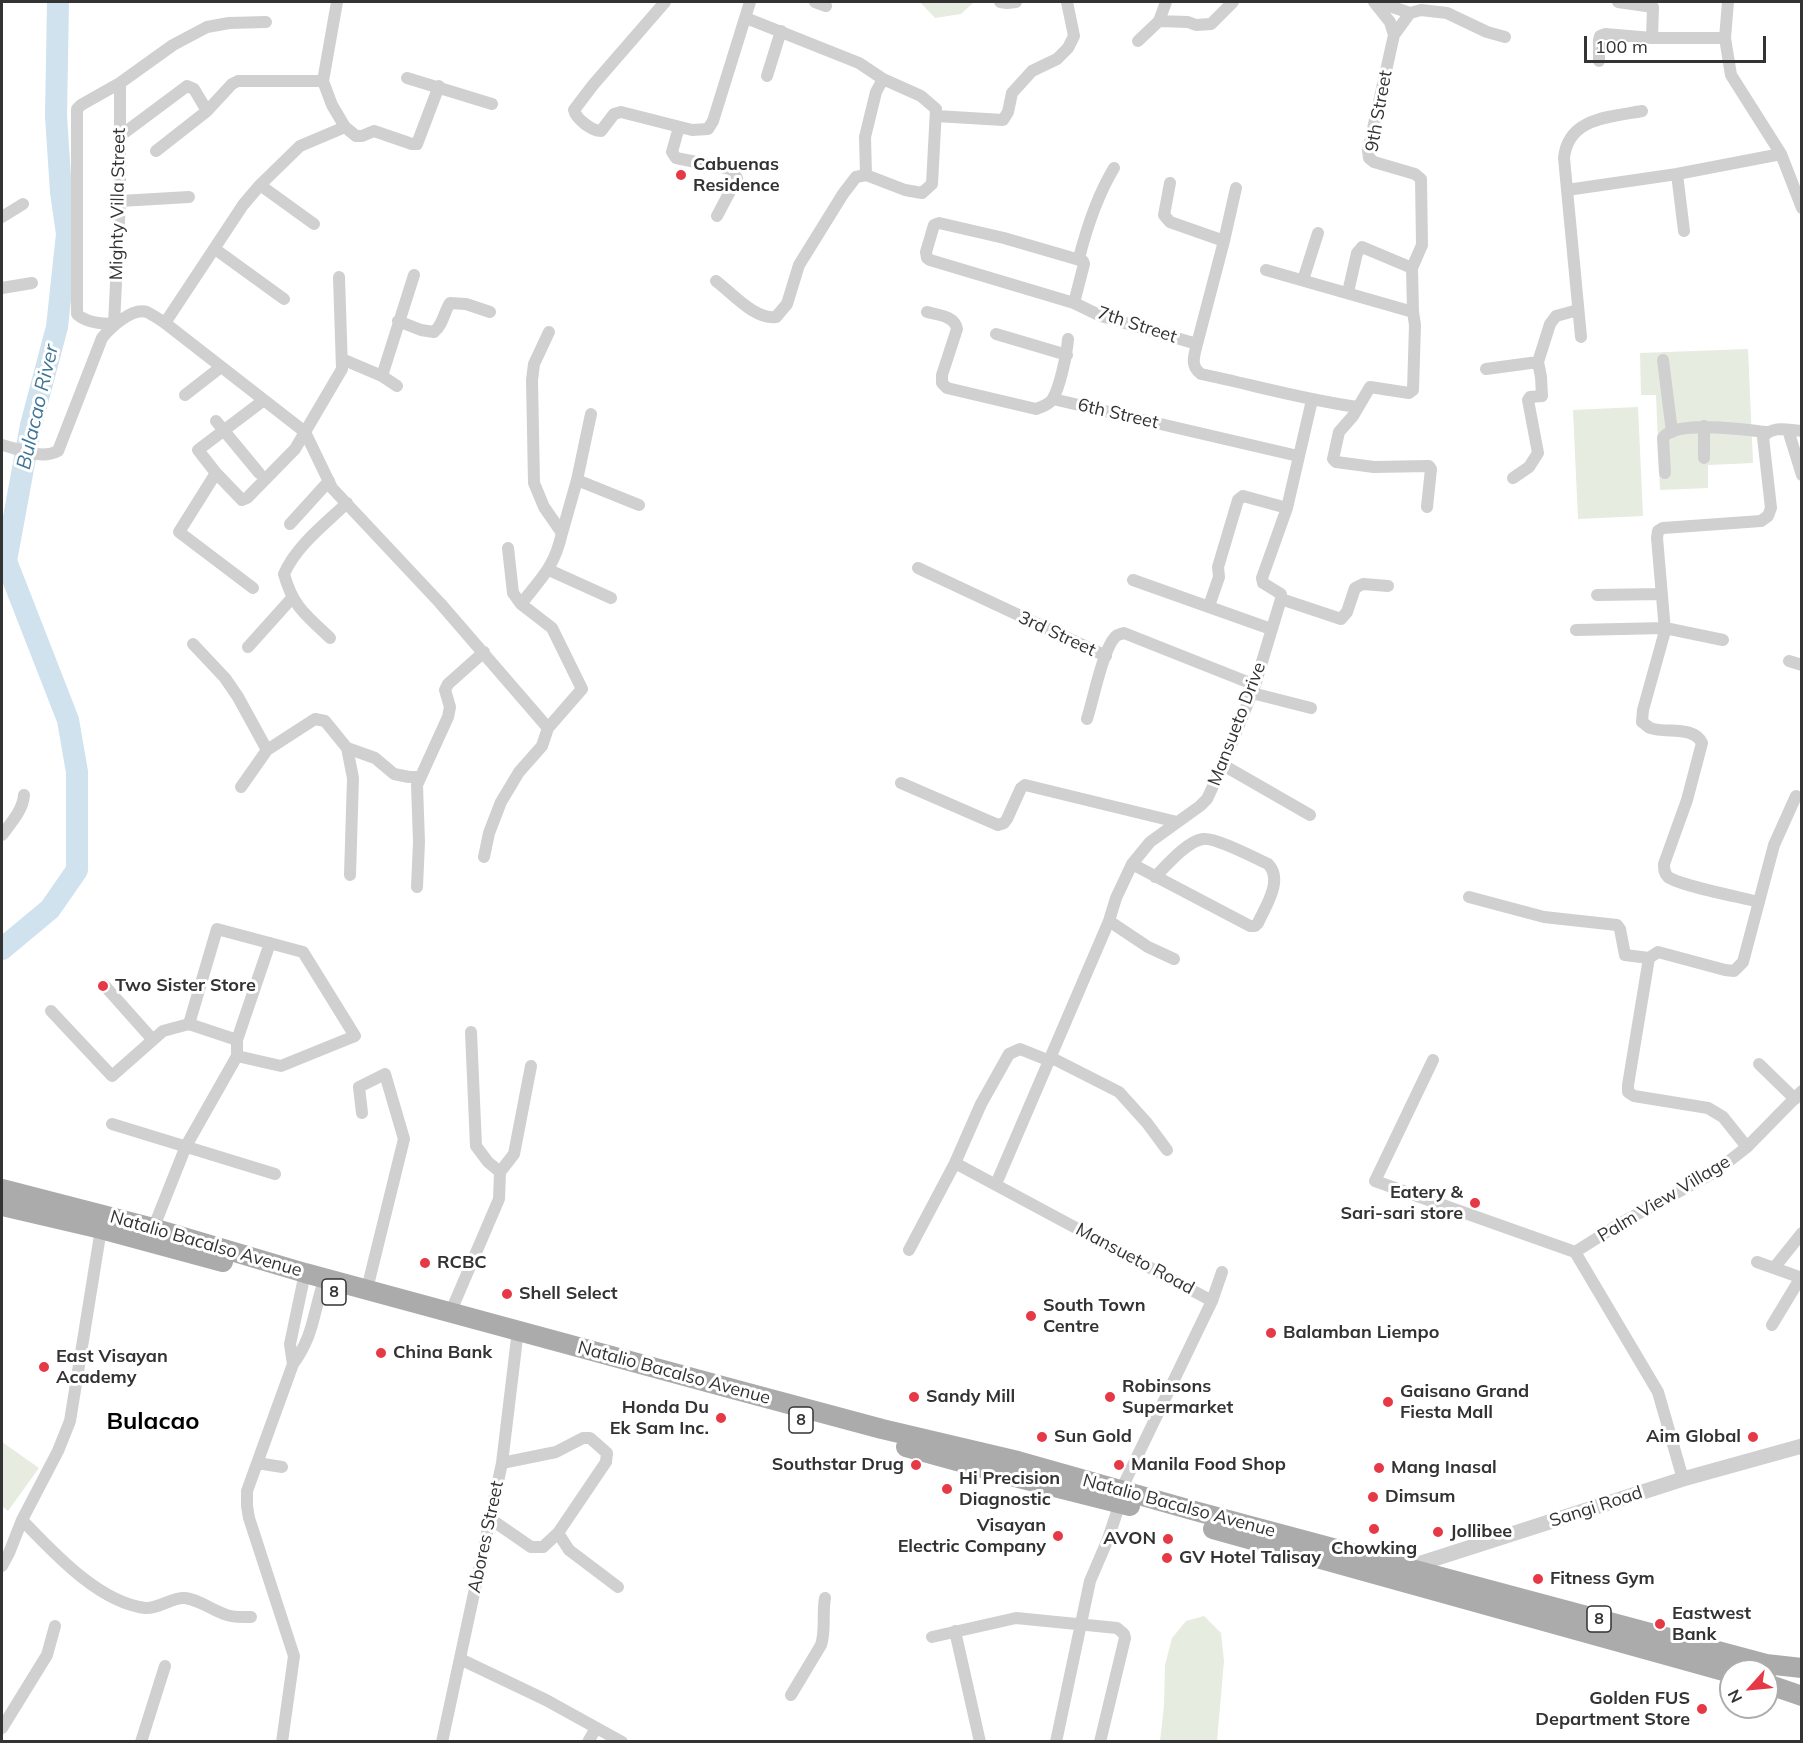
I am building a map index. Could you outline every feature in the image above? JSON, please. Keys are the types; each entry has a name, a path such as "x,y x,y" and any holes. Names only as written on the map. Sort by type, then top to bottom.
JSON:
{"main road":[{"name":"Natalio Bacalso Avenue","path":"2,1189 151,1235 518,1337 1018,1461 1120,1496 1719,1663"},
{"name":"Natalio Bacalso Avenue","path":"2,1206 101,1229 151,1235"},
{"name":"Natalio Bacalso Avenue","path":"314,1281 367,1288 451,1311 518,1337"},
{"name":"Natalio Bacalso Avenue","path":"1403,1575 1719,1669"},
{"name":"Natalio Bacalso Avenue","path":"1779,1678 1799,1681"},
{"name":"Natalio Bacalso Avenue","path":"1779,1678 1799,1681"}],"street":[{"path":"337,2 323,81 345,127 356,136 374,131 417,144 438,86"},
{"path":"665,2 592,85 574,111 577,117 599,132 614,114 621,111 692,130 708,129 713,121 750,2"},
{"path":"1000,2 1016,2"},
{"path":"936,116 1003,120 1008,112 1012,93 1032,71 1057,59 1068,48 1074,36 1066,2"},
{"path":"1138,41 1159,21 1166,2"},
{"path":"1159,21 1188,22 1196,26 1211,24 1233,2"},
{"path":"1376,2 1410,12 1421,10 1447,14 1505,38"},
{"path":"1376,2 1390,22 1394,35"},
{"path":"1618,2 1653,7 1652,38"},
{"path":"1728,2 1725,38 1731,75 1781,154 1802,208"},
{"name":"9th Street","path":"1358,407 1372,386 1412,392 1413,390 1415,325 1412,268 1422,245 1421,180 1415,174 1374,162 1369,158 1368,151 1394,35 1410,12"},
{"path":"716,281 754,311 768,318 776,316 787,304 799,266 856,177 866,175 922,194 932,184 936,109 927,99 883,79 859,63 746,18"},
{"path":"114,324 102,324 83,319 77,314 77,110 81,105 120,83 173,45 207,27 229,23 266,22"},
{"path":"767,76 781,31"},
{"path":"1599,61 1599,40 1600,36 1605,34 1652,38 1725,38"},
{"path":"407,78 492,104"},
{"path":"866,175 865,137 876,92 883,79"},
{"path":"156,151 207,111 232,84 238,81 323,81"},
{"name":"Mighty Villa Street","path":"114,324 120,201 120,83"},
{"path":"120,136 187,86 194,89 207,111"},
{"path":"1581,337 1563,158 1565,146 1581,127 1593,120 1642,111"},
{"path":"165,323 243,205 260,185 300,146 345,127"},
{"path":"679,127 672,152 676,158 731,169 736,174 717,216"},
{"path":"1567,190 1677,174 1781,154"},
{"path":"1074,303 1084,264 1078,258 1088,223 1101,190 1114,168"},
{"path":"1677,174 1684,231"},
{"path":"1170,183 1164,215 1166,219 1224,241"},
{"path":"260,185 314,224"},
{"path":"1197,344 1236,188"},
{"path":"120,201 189,197"},
{"path":"2,217 23,204"},
{"name":"7th Street","path":"1078,258 939,223 931,230 926,252 930,260 1074,303 1101,316 1197,344 1193,361 1196,370 1201,374 1312,400 1358,407"},
{"path":"1304,280 1318,233"},
{"path":"1348,292 1358,253 1362,247 1412,268"},
{"path":"215,249 284,299"},
{"path":"1266,270 1413,312"},
{"path":"382,376 414,275"},
{"path":"264,400 219,426 198,450 239,499 245,499 295,449 342,369 339,277"},
{"path":"2,288 33,283"},
{"path":"398,321 434,332 439,328 450,303 466,304 490,312"},
{"path":"1513,478 1529,467 1538,453 1528,400 1530,397 1542,396 1538,362 1542,345 1556,316 1578,310"},
{"path":"2,445 40,455 51,455 58,451 102,338 114,324 138,311 146,312 165,323 305,432 329,481 347,503 484,652 548,728"},
{"name":"6th Street","path":"927,312 952,319 956,323 957,328 942,375 942,383 947,388 1036,409 1046,406 1053,399 1298,456"},
{"path":"549,332 534,364 532,380 534,483 544,507 562,533"},
{"path":"996,334 1067,354"},
{"path":"1053,399 1067,354 1068,339"},
{"path":"342,359 382,376 398,386"},
{"path":"1664,360 1672,432"},
{"path":"1486,369 1538,362"},
{"path":"186,395 221,367"},
{"path":"1312,400 1287,508 1262,578 1263,583 1281,594 1281,599 1341,619 1347,612 1355,588 1363,584 1388,586"},
{"path":"1358,407 1339,432 1334,461 1374,467 1430,466 1427,507"},
{"path":"521,604 549,570 556,556 577,480 591,414"},
{"path":"219,426 259,473"},
{"path":"1704,426 1704,458"},
{"path":"1665,473 1663,438 1664,435 1672,432 1704,426 1767,432 1778,429 1802,431"},
{"path":"1788,430 1802,475"},
{"path":"1759,902 1686,883 1668,876 1665,872 1664,864 1687,800 1702,743 1699,737 1691,733 1651,728 1642,722 1642,710 1665,628 1658,531 1663,528 1761,521 1768,516 1771,508 1762,441 1767,432"},
{"path":"216,473 179,532 253,588"},
{"path":"577,480 639,505"},
{"path":"290,524 329,481"},
{"path":"1209,606 1219,577 1218,567 1238,500 1243,496 1287,508"},
{"path":"330,638 299,609 292,598 284,574 289,563 347,503"},
{"path":"484,857 489,834 501,802 519,772 542,746 548,728 581,692 581,687 552,628 521,604 513,593 508,548"},
{"name":"3rd Street","path":"918,568 1106,656 1116,636 1124,633 1253,689"},
{"path":"549,570 611,598"},
{"path":"1133,580 1271,629"},
{"path":"1597,595 1662,594"},
{"path":"248,647 292,598"},
{"name":"Mansueto Drive","path":"996,1184 1132,864 1150,842 1207,800 1253,689 1281,599"},
{"path":"1576,630 1665,628 1724,640"},
{"path":"193,644 225,678 267,750"},
{"path":"417,887 419,842 416,792 420,777 448,717 450,707 445,690 448,684 484,652"},
{"path":"1088,719 1106,656"},
{"path":"1789,661 1802,665"},
{"path":"1253,689 1311,708"},
{"path":"241,787 267,750 315,719 325,721 347,748 353,790 350,874"},
{"path":"347,748 375,758 394,774 420,777"},
{"path":"1223,765 1310,815"},
{"path":"901,783 998,825 1007,819 1021,788 1028,785 1177,822"},
{"path":"2,835 24,801 24,795"},
{"path":"1469,897 1544,917 1617,925 1620,929 1625,955 1649,958 1658,952 1725,970 1738,969 1743,962 1774,845 1797,796"},
{"path":"1132,864 1155,877 1250,926 1255,926 1273,891 1274,881 1272,868 1268,864 1210,839 1196,841 1178,854 1155,877"},
{"path":"1109,921 1148,946 1174,959"},
{"path":"189,1024 217,929 303,952 355,1036 281,1066 237,1056"},
{"path":"151,1235 186,1146 237,1056 237,1040 270,943"},
{"path":"1649,958 1634,1040 1628,1092 1634,1096 1708,1108 1723,1117 1747,1148"},
{"path":"104,985 153,1040"},
{"path":"51,1011 112,1076 163,1030 189,1024 237,1040"},
{"path":"471,1032 476,1146 488,1162 500,1172"},
{"path":"909,1250 955,1163 981,1104 1009,1054 1020,1049 1051,1059 1119,1092 1147,1123 1167,1150"},
{"path":"1432,1060 1375,1181 1575,1252 1658,1392 1683,1479"},
{"path":"1759,1065 1798,1095"},
{"path":"451,1311 499,1199 500,1172 514,1154 531,1066"},
{"path":"362,1113 359,1088 385,1074 404,1138 367,1288"},
{"name":"Palm View Village","path":"1575,1252 1621,1223 1715,1172 1747,1148 1798,1095"},
{"path":"112,1124 275,1174"},
{"name":"Mansueto Road","path":"955,1163 1212,1301 1120,1496 1108,1539 1091,1575 1056,1742"},
{"path":"2,1566 22,1520 58,1451 70,1421 101,1229"},
{"path":"1774,1268 1802,1233"},
{"path":"1757,1262 1801,1277 1772,1324"},
{"path":"1212,1301 1222,1272"},
{"path":"293,1364 290,1344 314,1281"},
{"path":"282,1742 294,1656 247,1506 247,1491 293,1364 305,1348 312,1330 314,1281"},
{"name":"Abores Street","path":"442,1742 502,1463 518,1337"},
{"path":"489,1518 531,1547 543,1547 558,1533 606,1462 607,1454 590,1438 584,1438 556,1452 502,1463"},
{"name":"Sangi Road","path":"1403,1575 1683,1479 1802,1446"},
{"path":"257,1463 282,1467"},
{"path":"22,1520 59,1558 96,1587 124,1603 147,1608 182,1598 210,1606 224,1614 251,1617"},
{"path":"558,1533 569,1550 618,1587"},
{"path":"791,1695 821,1645 824,1636 822,1613 825,1598"},
{"path":"933,1637 1016,1618 1117,1628 1124,1634 1100,1742"},
{"path":"2,1728 47,1655 55,1626"},
{"path":"955,1632 980,1742"},
{"path":"460,1659 546,1701 621,1742"},
{"path":"141,1742 165,1666"},
{"path":"588,1742 596,1728"}],"shaded area":[{"path":"920,2 974,2 961,14 935,18"},
{"path":"1748,349 1753,463 1708,465 1708,488 1660,490 1656,395 1641,395 1640,353"},
{"path":"1638,407 1643,516 1578,519 1573,410"},
{"path":"2,1442 39,1468 8,1511 2,1506"},
{"path":"1204,1616 1221,1633 1224,1661 1217,1741 1160,1741 1165,1665 1172,1638 1186,1621"}],"waterway":[{"name":"Bulacao River","path":"2,949 50,909 77,870 77,772 68,720 6,561 31,425 57,327 67,234 61,192 56,116 58,2"}],"place":[{"name":"Cabuenas Residence","path":"681,175"},
{"name":"Two Sister Store","path":"103,986"},
{"name":"Eatery & Sari-sari store","path":"1475,1203"},
{"name":"RCBC","path":"425,1263"},
{"name":"Shell Select","path":"507,1294"},
{"name":"South Town Centre","path":"1031,1316"},
{"name":"Balamban Liempo","path":"1271,1333"},
{"name":"China Bank","path":"381,1353"},
{"name":"East Visayan Academy","path":"44,1367"},
{"name":"Sandy Mill","path":"914,1397"},
{"name":"Robinsons Supermarket","path":"1110,1397"},
{"name":"Gaisano Grand Fiesta Mall","path":"1388,1402"},
{"name":"Honda Du Ek Sam Inc.","path":"721,1418"},
{"name":"Sun Gold","path":"1042,1437"},
{"name":"Aim Global","path":"1753,1437"},
{"name":"Southstar Drug","path":"916,1465"},
{"name":"Manila Food Shop","path":"1119,1465"},
{"name":"Mang Inasal","path":"1379,1468"},
{"name":"Hi Precision Diagnostic","path":"947,1489"},
{"name":"Dimsum","path":"1373,1497"},
{"name":"Chowking","path":"1374,1529"},
{"name":"Jollibee","path":"1438,1532"},
{"name":"Visayan Electric Company","path":"1058,1536"},
{"name":"AVON","path":"1168,1539"},
{"name":"GV Hotel Talisay","path":"1167,1558"},
{"name":"Fitness Gym","path":"1538,1579"},
{"name":"Eastwest Bank","path":"1660,1624"},
{"name":"Golden FUS Department Store","path":"1702,1709"}],"district":[{"name":"Bulacao","path":"153,1422"}]}
